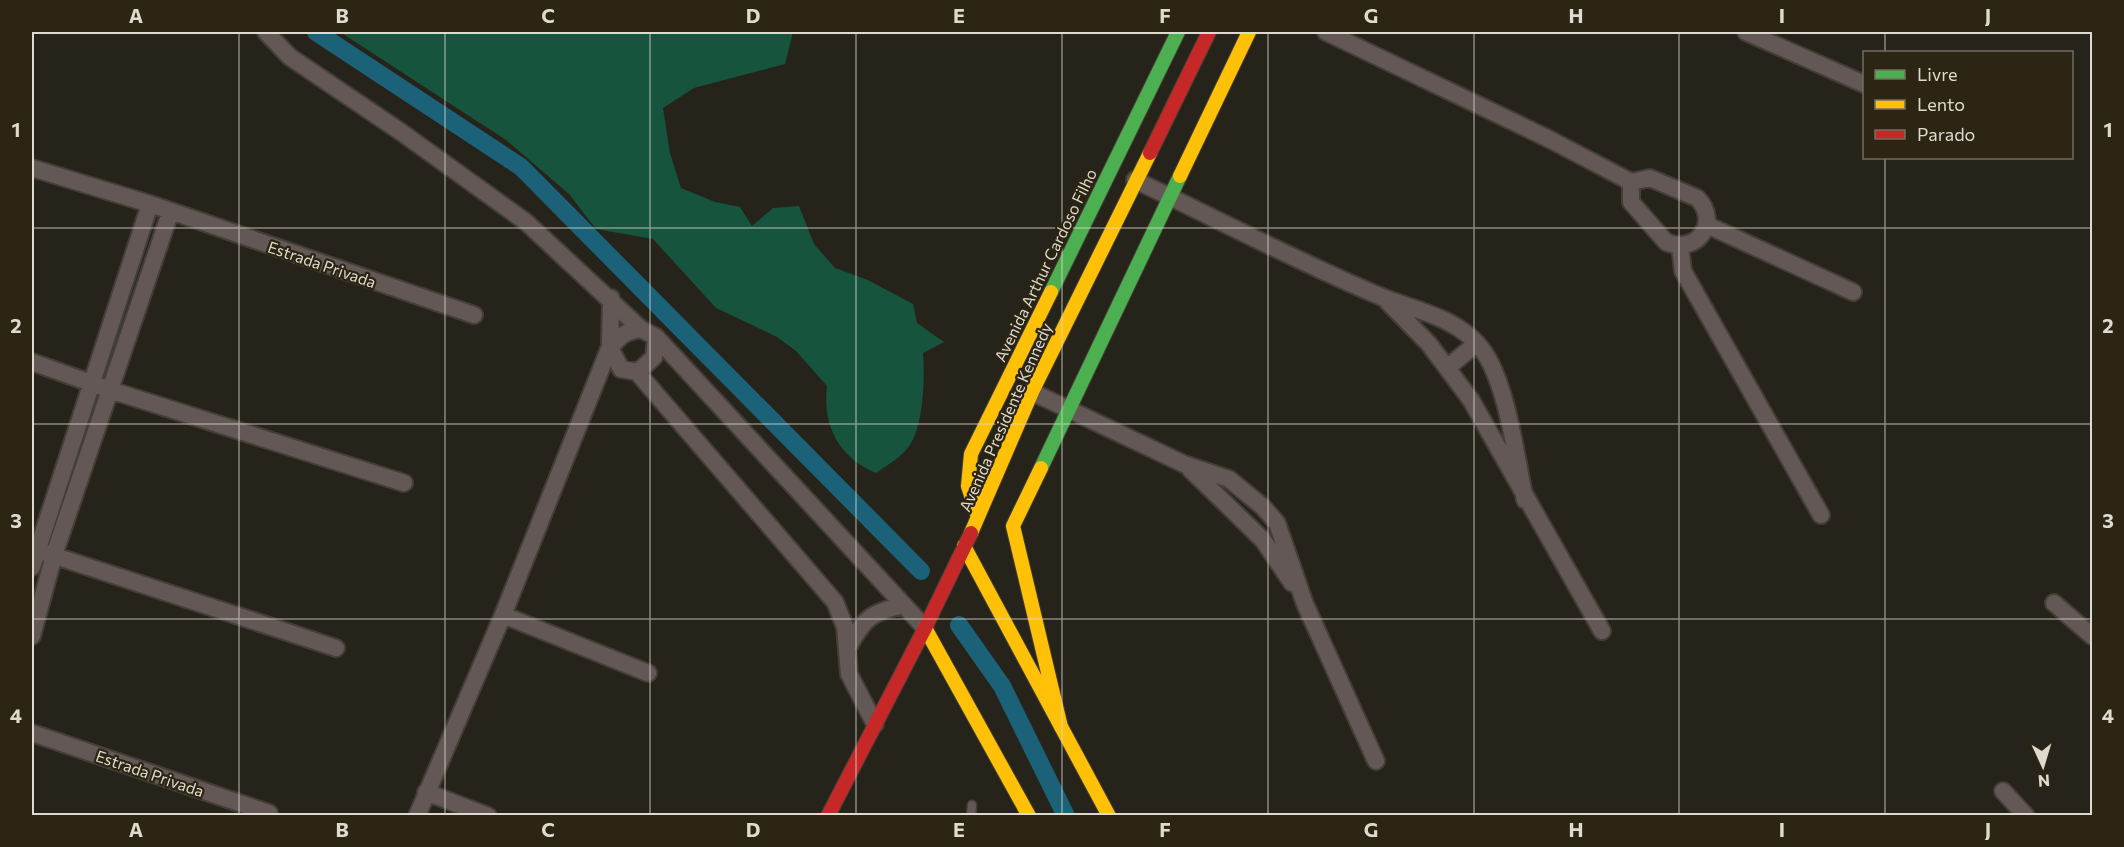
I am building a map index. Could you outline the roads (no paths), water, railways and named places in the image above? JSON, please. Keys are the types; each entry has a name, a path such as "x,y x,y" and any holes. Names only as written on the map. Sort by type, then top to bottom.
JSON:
{"main road":[{"name":"Avenida Arthur Cardoso Filho","path":"978,517 969,496 966,479 971,454 1178,32"},
{"name":"Avenida Presidente Kennedy","path":"828,816 925,628 978,517 1032,392 1209,32"},
{"path":"1061,727 1013,526 1249,32"},
{"path":"964,546 1108,816"},
{"path":"925,628 1029,816"}],"street":[{"path":"266,32 290,57 401,132 526,222 651,334 925,628"},
{"path":"1326,32 1549,139 1631,182 1650,178 1697,198 1706,210 1707,225 1700,238 1680,246 1666,242 1631,202 1631,182"},
{"path":"1746,32 1863,84"},
{"name":"Estrada Privada","path":"32,168 150,204 170,213 474,315"},
{"path":"1136,180 1383,297 1433,314 1467,333 1476,343 1497,377 1525,500"},
{"path":"32,567 34,550 150,204"},
{"path":"32,636 54,555 170,213"},
{"path":"1707,225 1853,292"},
{"path":"1680,246 1683,271 1821,515"},
{"path":"1383,297 1429,344 1482,419 1525,500 1602,631"},
{"path":"611,298 610,348 621,368"},
{"path":"417,816 502,615 610,348 620,336 630,330 651,334"},
{"path":"637,372 654,357 651,334"},
{"path":"1447,368 1476,343"},
{"path":"32,362 110,390 404,483"},
{"path":"595,384 621,368 637,372 835,602 845,627 849,674 875,724"},
{"path":"1032,392 1184,464 1229,479 1277,523 1305,604 1376,761"},
{"path":"34,550 336,648"},
{"path":"2054,603 2092,636"},
{"path":"847,649 862,623 879,610 904,605"},
{"path":"502,615 648,673"},
{"name":"Estrada Privada","path":"32,734 269,813"},
{"path":"2002,791 2026,816"},
{"path":"426,792 488,816"}],"lane":[{"path":"971,816 972,805"}],"waterway":[{"path":"316,32 521,167 921,571"},
{"path":"959,625 1002,686 1066,816"}]}
